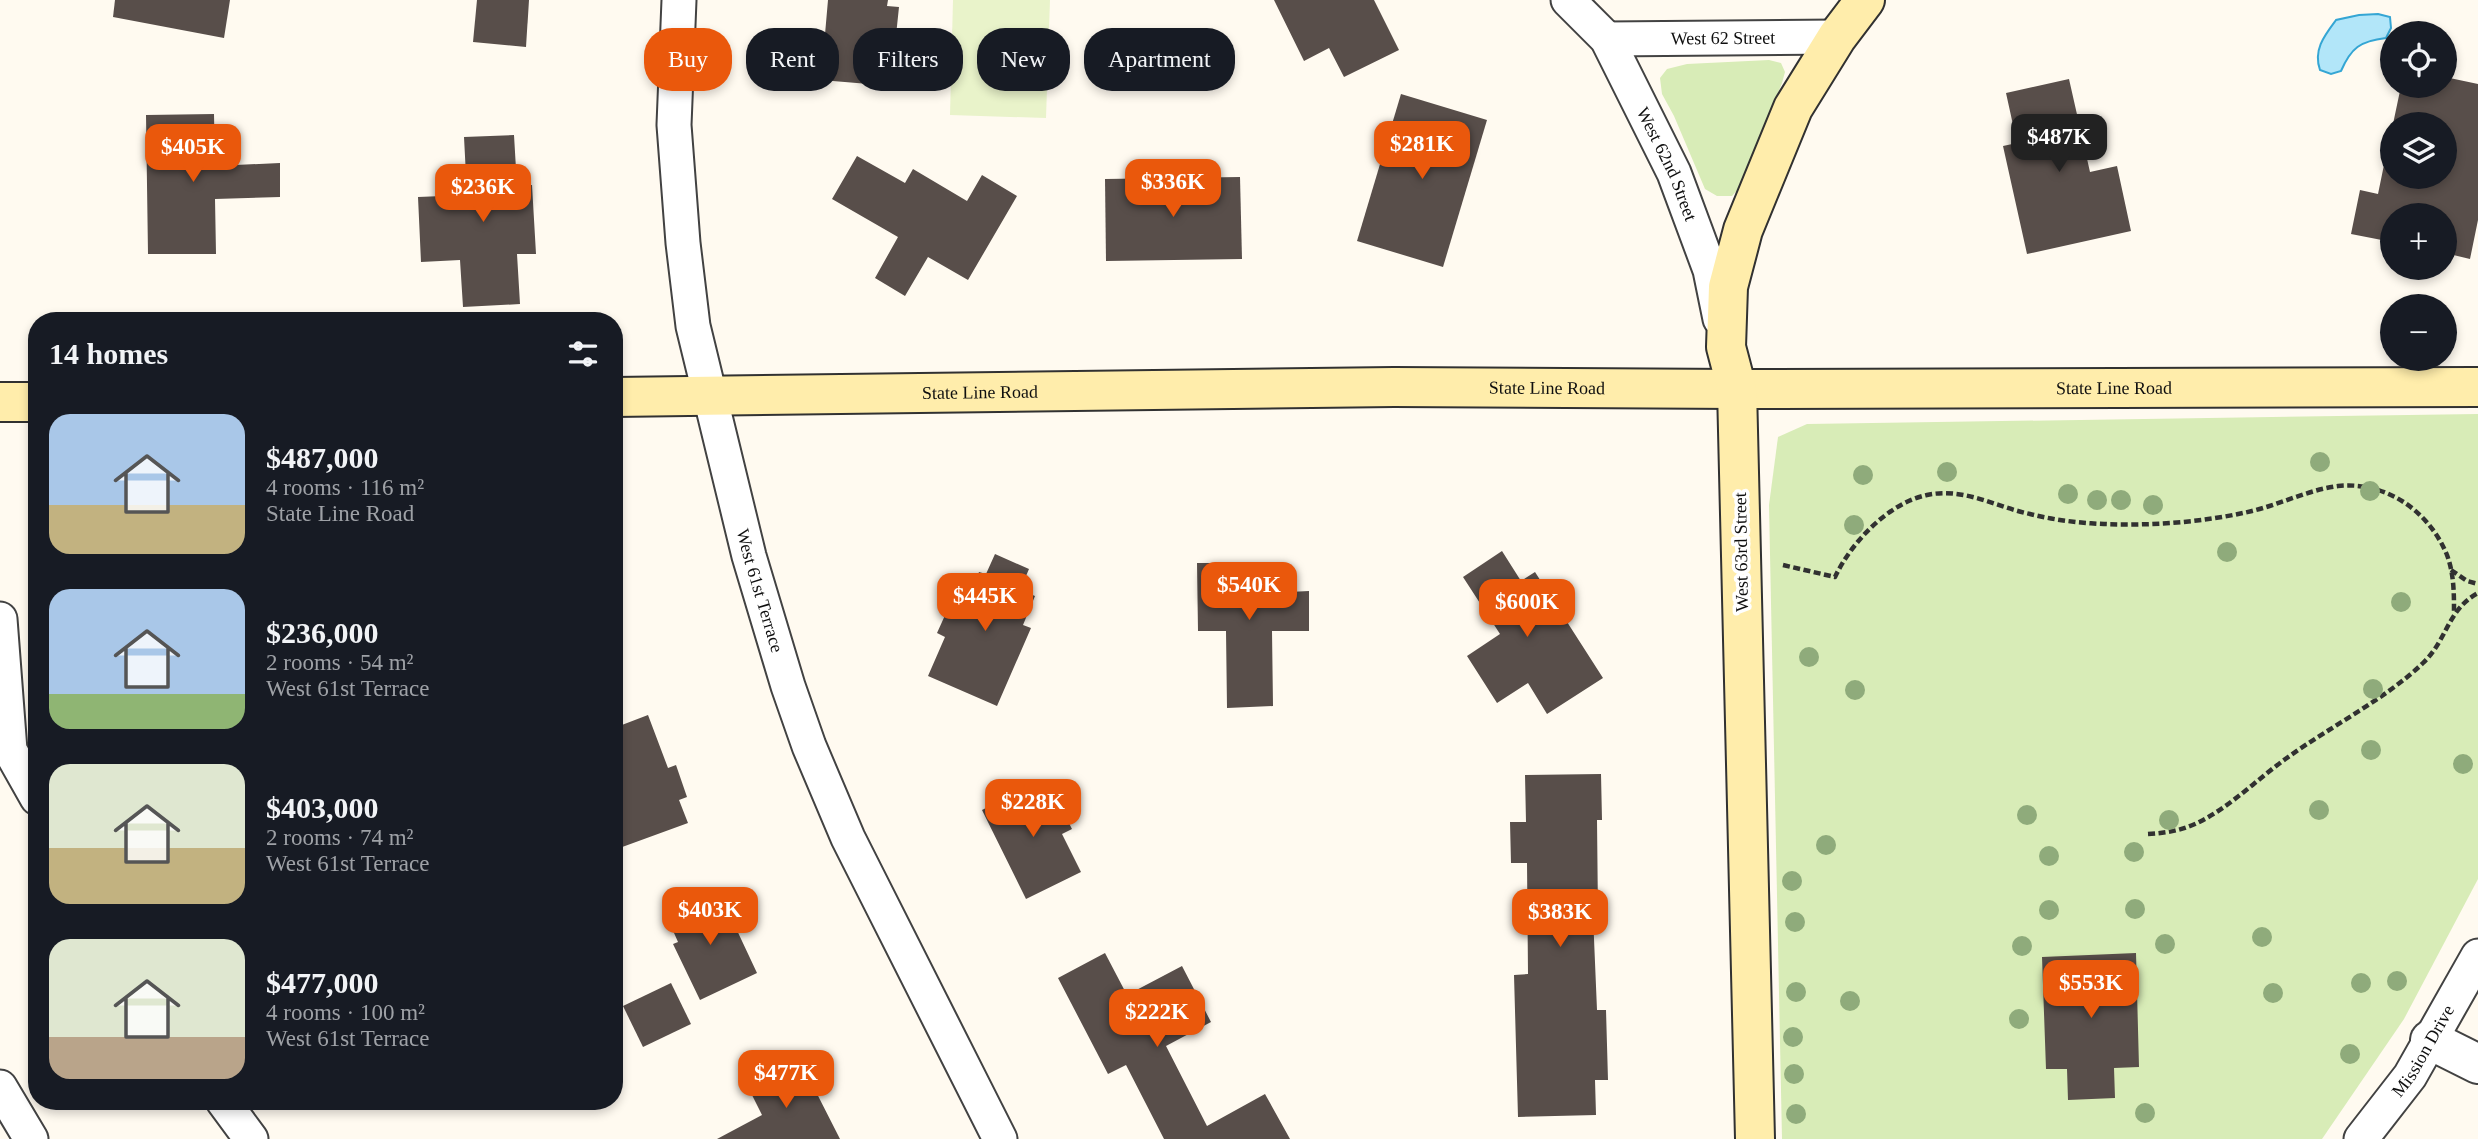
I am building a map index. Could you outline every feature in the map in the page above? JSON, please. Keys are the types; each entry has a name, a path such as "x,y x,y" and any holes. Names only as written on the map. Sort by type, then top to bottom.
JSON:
{"main road":[{"name":"West 63rd Street","path":"1755,1139 1737,389 1726,347 1728,286 1744,230 1793,107 1837,37 1865,0"},
{"name":"State Line Road","path":"623,397 1394,387 2478,387"},
{"path":"0,402 28,402"}],"street":[{"name":"West 61st Terrace","path":"679,0 674,125 682,243 692,326 749,556 809,746 848,838 1000,1139"},
{"name":"West 62nd Street","path":"1568,0 1607,39 1674,173 1710,270 1726,347"},
{"name":"West 62 Street","path":"1607,39 1837,37"},
{"path":"0,619 5,754 28,786"},
{"name":"Mission Drive","path":"2361,1139 2410,1076 2478,956"},
{"path":"2430,1040 2478,1064"},
{"path":"0,1087 31,1139"},
{"path":"230,1110 251,1139"}],"path":[{"path":"1770,562 1835,577 1845,556 1883,518 1914,499 1935,494 1980,498 2029,514 2073,522 2118,524 2185,521 2231,515 2324,489 2362,486 2390,494 2419,512 2439,540 2451,570 2454,612"},
{"path":"2451,570 2467,581 2478,584"},
{"path":"2148,834 2175,832 2198,823 2405,678 2437,649 2454,612 2478,593"}],"green space":[{"path":"953,0 1050,0 1049,28 977,28 977,91 1047,91 1046,118 950,115 951,91 963,91 963,28 952,28"},
{"path":"1769,60 1781,63 1785,72 1782,83 1741,186 1732,196 1717,196 1705,189 1662,94 1660,78 1667,69 1687,64"},
{"path":"2478,414 2478,879 2404,1019 2322,1139 1782,1139 1769,505 1778,437 1807,424"}],"water":[{"path":"2378,14 2390,17 2390,21 2380,21 2380,39 2369,41 2353,51 2341,71 2331,74 2320,70 2319,50 2336,20"}],"building":[{"path":"115,0 230,0 224,38 113,17"},
{"path":"477,0 529,0 526,47 473,42"},
{"path":"828,0 888,0 887,6 899,7 897,28 853,28 853,83 839,82 839,28 826,28"},
{"path":"1274,0 1374,0 1399,50 1344,77 1329,48 1304,61"},
{"path":"2069,79 2090,172 2117,166 2131,231 2027,254 2003,146 2017,143 2006,93"},
{"path":"2457,80 2478,84 2478,220 2470,259 2457,256 2457,203 2380,203 2380,240 2351,234 2360,190 2378,194 2380,184 2380,189 2457,189 2457,112 2396,112 2398,98 2457,98"},
{"path":"1401,94 1487,120 1443,267 1357,241"},
{"path":"214,114 215,166 280,163 280,197 215,199 216,254 148,254 146,115"},
{"path":"514,135 517,186 532,185 536,254 517,254 520,304 463,307 460,260 421,262 418,197 467,195 464,137"},
{"path":"857,156 905,183 913,169 967,201 982,175 1017,196 968,280 928,257 905,296 875,278 898,237 832,199"},
{"path":"1240,177 1242,259 1106,261 1105,179"},
{"path":"1502,551 1521,581 1535,572 1603,678 1547,714 1528,683 1497,703 1467,656 1500,634 1463,577"},
{"path":"995,554 1029,569 1020,590 1035,596 1023,625 1031,628 997,706 928,676 945,637 937,633 956,591 969,597 979,572 986,574"},
{"path":"1197,563 1288,563 1289,592 1309,591 1309,631 1272,631 1273,706 1227,708 1226,631 1198,631"},
{"path":"648,715 668,768 676,765 687,797 679,800 688,823 623,847 623,725"},
{"path":"1601,774 1602,820 1597,820 1598,915 1593,915 1597,1010 1606,1010 1608,1080 1595,1080 1596,1115 1518,1117 1514,975 1528,974 1527,863 1511,863 1510,822 1526,822 1525,775"},
{"path":"1038,782 1042,792 1051,788 1072,829 1062,834 1081,872 1026,899 982,810"},
{"path":"719,892 757,973 700,1000 673,944 678,942 667,917"},
{"path":"1105,953 1127,995 1182,966 1211,1022 1166,1046 1207,1126 1265,1094 1290,1139 1164,1139 1126,1065 1108,1074 1058,978"},
{"path":"2136,953 2139,1067 2114,1068 2115,1098 2068,1100 2067,1069 2046,1069 2042,957"},
{"path":"671,983 691,1024 643,1047 623,1006"},
{"path":"793,1061 806,1084 811,1082 840,1139 717,1139 762,1115 747,1085"}]}
